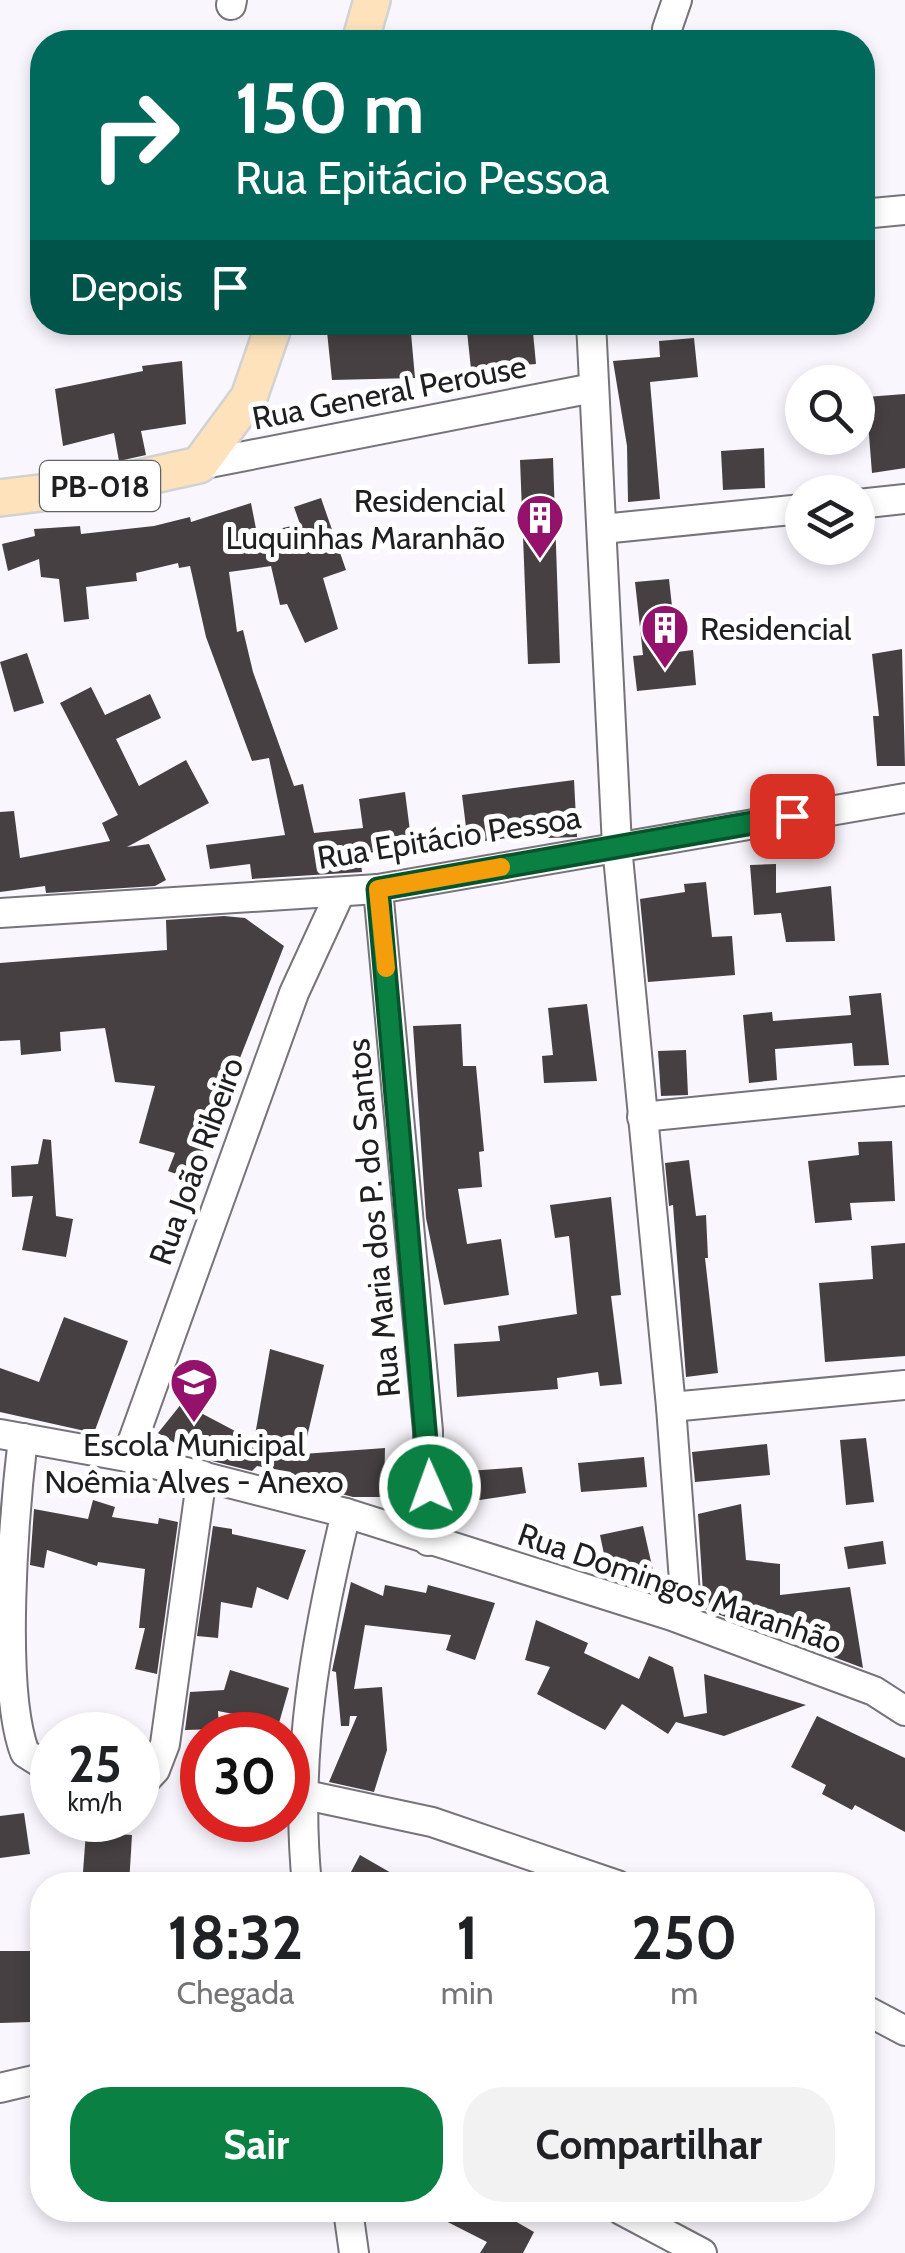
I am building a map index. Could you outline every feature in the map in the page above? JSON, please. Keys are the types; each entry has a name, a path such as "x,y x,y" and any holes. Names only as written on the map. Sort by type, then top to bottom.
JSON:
{"main road":[{"path":"363,30 372,0"},
{"name":"PB-018","path":"0,498 113,484 199,465 249,397 270,335"}],"street":[{"path":"667,30 677,0"},
{"path":"875,213 905,210"},
{"path":"591,335 616,846 671,1407 687,1621"},
{"name":"Rua General Perouse","path":"199,465 593,388"},
{"path":"875,502 905,499"},
{"path":"602,529 785,511"},
{"name":"Rua Epitácio Pessoa","path":"0,913 378,889 905,798"},
{"name":"Rua Maria dos P. do Santos","path":"378,889 429,1443 428,1541"},
{"name":"Rua João Ribeiro","path":"127,1457 294,993 340,893"},
{"path":"642,1117 905,1091"},
{"path":"671,1407 905,1385"},
{"path":"12,1436 10,1702 25,1754 30,1757"},
{"name":"Rua Domingos Maranhão","path":"12,1436 202,1474 346,1513 687,1621 874,1691 905,1711"},
{"path":"160,1757 165,1744 202,1474"},
{"path":"309,1712 319,1623 346,1513"},
{"path":"874,1691 905,1686"},
{"path":"310,1796 448,1827 579,1872"},
{"path":"304,1842 307,1872"},
{"path":"875,2015 905,2031"},
{"path":"0,2088 30,2081"},
{"path":"350,2222 354,2253"},
{"path":"644,2222 702,2253"}],"building":[{"path":"327,335 411,335 415,378 332,380"},
{"path":"467,335 533,335 536,364 471,369"},
{"path":"694,338 698,377 650,382 660,499 628,502 627,446 613,361 660,357 659,341"},
{"path":"182,361 186,424 141,431 146,455 119,461 114,433 63,446 55,389 143,371 142,366"},
{"path":"905,394 905,468 872,473 875,396"},
{"path":"764,448 765,488 723,490 721,451"},
{"name":"Residencial Luquinhas Maranhão","path":"553,458 560,663 528,664 520,460"},
{"path":"321,498 346,570 323,578 338,629 305,643 287,604 280,605 271,566 229,572 237,632 243,630 253,672 294,786 303,784 314,833 363,828 359,799 405,792 412,847 360,854 362,872 252,879 250,864 210,869 206,845 285,835 269,758 252,761 206,637 190,566 179,568 178,563 136,573 137,581 86,587 89,619 64,622 59,579 41,577 39,559 8,571 2,544 35,536 34,529 80,526 81,534 154,526 190,517 191,522 251,503 257,534 300,524 294,507"},
{"path":"669,579 677,652 693,650 696,685 637,691 633,656 643,655 635,582"},
{"path":"902,649 905,766 877,766 873,716 879,716 872,654"},
{"path":"27,653 44,703 14,712 0,662"},
{"path":"91,687 105,715 150,694 161,718 116,739 139,786 186,760 209,803 127,847 149,844 166,880 155,886 46,893 45,886 0,892 0,812 14,811 20,858 110,841 102,823 118,815 60,703"},
{"path":"574,780 577,837 547,838 547,833 468,843 462,795"},
{"path":"776,864 776,893 831,886 835,941 786,942 781,913 754,915 750,865"},
{"path":"706,882 712,937 732,936 735,975 648,982 640,899 685,892 684,884"},
{"path":"245,918 284,946 192,1180 168,1171 175,1153 139,1143 155,1086 115,1082 105,1028 60,1032 61,1051 21,1055 20,1040 0,1041 0,963 167,950 166,920"},
{"path":"881,993 889,1065 854,1066 852,1043 775,1049 777,1080 749,1083 743,1015 772,1012 773,1021 851,1015 849,996"},
{"path":"587,1004 597,1081 544,1083 542,1056 553,1055 548,1008"},
{"path":"461,1024 463,1066 476,1066 484,1151 479,1152 482,1187 458,1189 467,1244 501,1239 509,1295 444,1305 426,1218 413,1026"},
{"path":"686,1050 688,1095 661,1096 658,1051"},
{"path":"43,1139 51,1140 56,1216 73,1219 66,1257 22,1250 33,1196 12,1197 11,1166 38,1164"},
{"path":"892,1141 895,1201 850,1203 852,1220 815,1223 808,1161 859,1155 858,1142"},
{"path":"689,1160 696,1216 706,1215 705,1258 718,1373 686,1377 673,1205 669,1206 665,1163"},
{"path":"611,1197 621,1295 611,1296 622,1384 600,1386 598,1372 557,1378 558,1389 457,1397 454,1344 500,1341 498,1326 577,1314 569,1236 555,1238 550,1205"},
{"path":"905,1243 905,1356 825,1362 819,1283 873,1279 871,1246"},
{"path":"64,1317 128,1341 94,1433 0,1412 0,1368 39,1382"},
{"name":"Escola Municipal Noêmia Alves - Anexo","path":"270,1349 324,1365 303,1454 385,1448 384,1497 353,1497 292,1481 291,1472 257,1466 252,1471 200,1458 158,1433 182,1403 254,1441"},
{"path":"866,1438 874,1502 846,1505 840,1440"},
{"path":"767,1444 770,1475 695,1482 692,1452"},
{"path":"644,1457 647,1487 581,1492 578,1463"},
{"path":"522,1467 526,1493 473,1501 468,1471"},
{"path":"93,1500 115,1507 112,1517 158,1524 159,1518 178,1522 157,1674 135,1669 145,1628 139,1628 145,1569 98,1562 97,1566 47,1550 44,1568 30,1565 34,1509 88,1519"},
{"path":"741,1504 746,1560 780,1564 780,1595 850,1587 863,1668 704,1609 698,1514"},
{"path":"213,1526 306,1550 288,1600 257,1587 252,1608 221,1602 218,1638 197,1636"},
{"path":"643,1526 654,1575 623,1582 609,1578 600,1535"},
{"path":"883,1541 886,1564 848,1569 844,1547"},
{"path":"351,1582 383,1596 385,1585 426,1593 428,1585 495,1603 475,1660 446,1650 451,1635 365,1625 354,1689 382,1687 387,1750 374,1792 329,1782 357,1716 350,1716 349,1726 341,1726 336,1672 332,1671"},
{"path":"536,1620 588,1643 584,1653 639,1679 649,1656 673,1667 684,1717 707,1713 704,1674 806,1705 724,1736 676,1722 668,1734 622,1704 605,1730 537,1694 550,1667 525,1660"},
{"path":"230,1670 289,1688 282,1712 187,1712 190,1692 224,1690"},
{"path":"817,1716 905,1758 905,1832 855,1805 852,1810 822,1794 826,1785 791,1767"},
{"path":"24,1813 30,1854 0,1858 0,1816"},
{"path":"85,1842 132,1842 130,1872 83,1872"},
{"path":"360,1855 389,1872 351,1872"},
{"path":"0,1951 30,1951 30,2022 0,2023"},
{"path":"448,2222 517,2222 534,2232 523,2253 480,2253 487,2242"}],"slow traffic":[{"path":"386,968 378,889 501,867"}],"place":[{"name":"Residencial Luquinhas Maranhão","path":"540,560"},
{"name":"Residencial","path":"665,670"},
{"name":"Escola Municipal Noêmia Alves - Anexo","path":"194,1424"}],"route":[{"path":"430,1487 378,889 792,816"}]}
